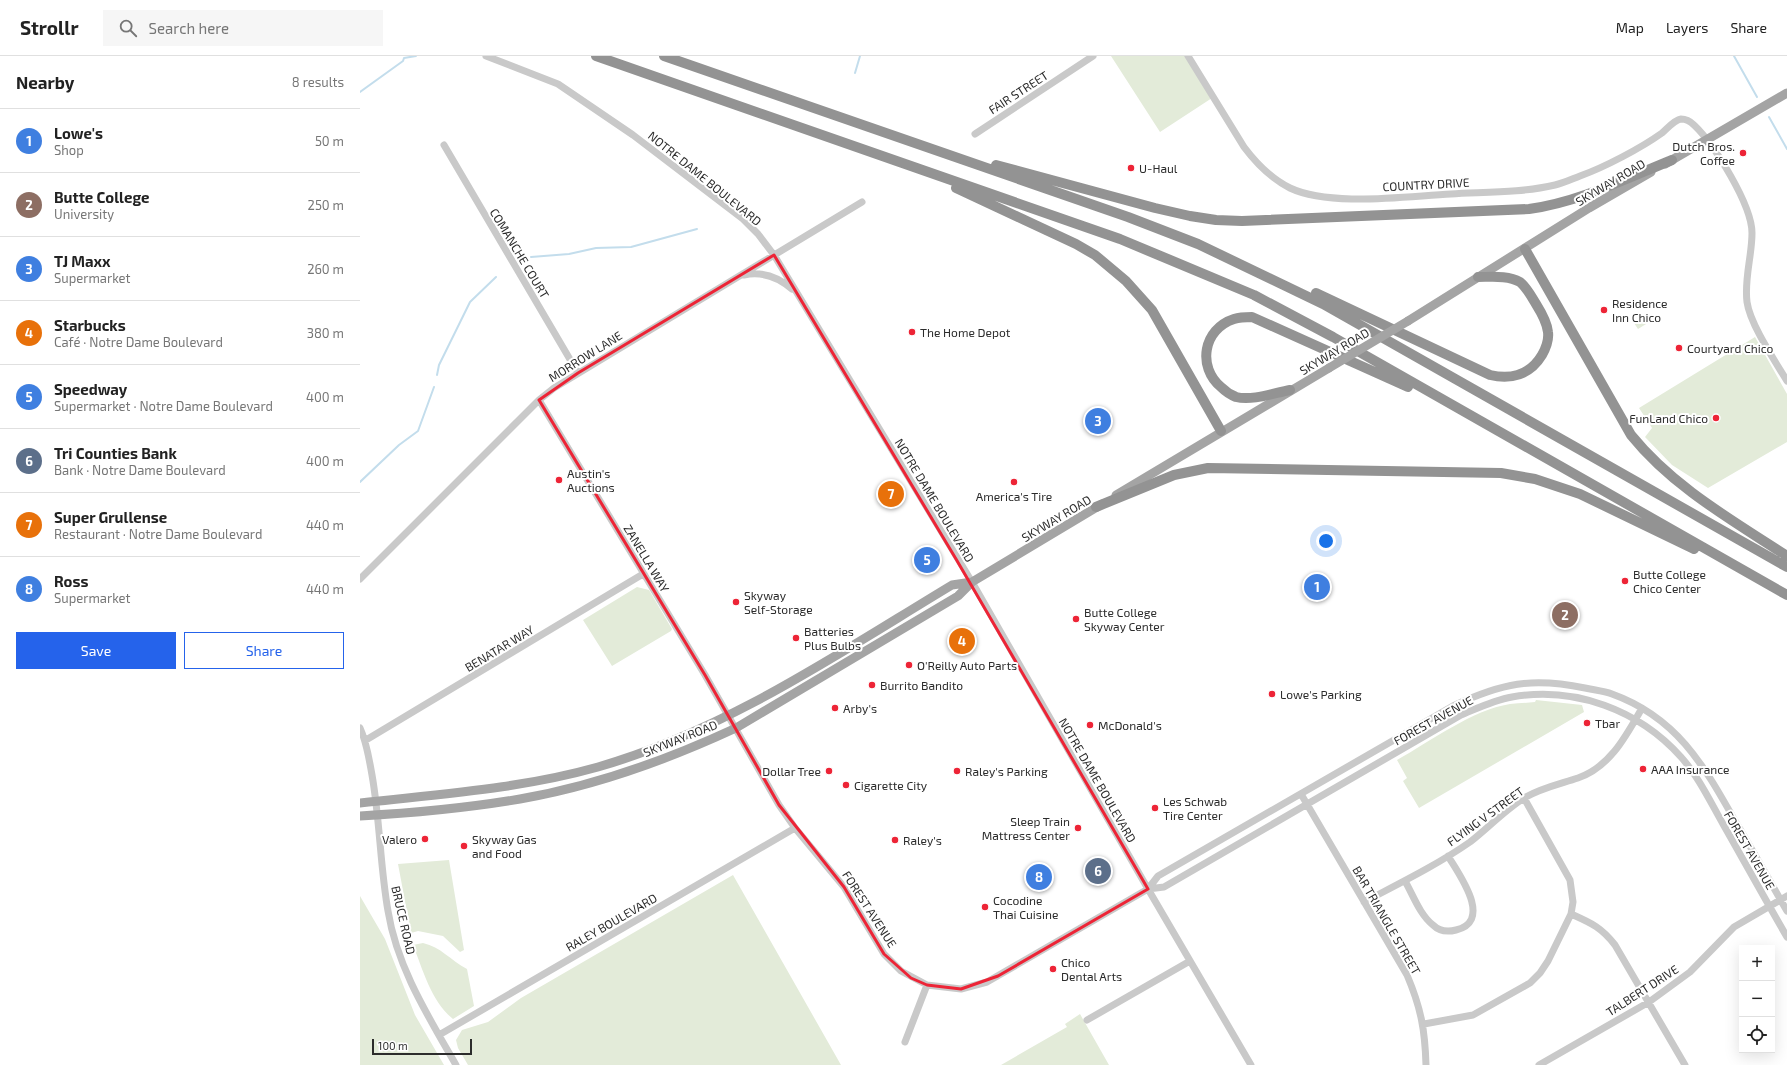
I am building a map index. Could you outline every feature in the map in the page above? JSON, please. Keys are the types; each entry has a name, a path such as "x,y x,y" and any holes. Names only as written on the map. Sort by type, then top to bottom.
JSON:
{"highway":[{"path":"596,56 1120,239 1254,295 1333,337 1787,595"},
{"path":"664,56 911,141 1163,230 1198,244 1323,304 1787,568"},
{"path":"939,151 969,155 998,166 1190,216 1242,221 1529,209 1565,203 1583,197 1672,160"},
{"path":"907,165 1076,244 1110,267 1126,280 1152,310 1221,431"},
{"path":"1524,248 1631,436 1648,456 1693,494 1787,556"},
{"path":"1267,276 1309,290 1490,375 1502,378 1517,376 1530,370 1538,362 1546,347 1548,332 1544,317 1527,290 1519,282 1506,277 1478,277"},
{"path":"1290,390 1246,398 1235,396 1224,390 1209,373 1206,363 1208,344 1213,333 1233,319 1252,317 1295,335 1471,416"},
{"path":"1096,507 1174,475 1208,468 1501,473 1535,479 1580,494 1746,571"}],"main road":[{"name":"SKYWAY ROAD","path":"360,816 464,807 521,799 564,789 656,762 736,728 958,596 972,582 1221,431 1408,321 1524,248 1787,93"},
{"name":"SKYWAY ROAD","path":"360,803 470,792 552,778 598,767 648,750 712,724 788,683 952,585 972,582"}],"street":[{"name":"NOTRE DAME BOULEVARD","path":"486,56 558,84 633,135 743,220 758,234 774,255 972,582 1251,1065"},
{"name":"FAIR STREET","path":"975,134 1093,56"},
{"name":"COUNTRY DRIVE","path":"1188,56 1244,148 1253,159 1290,188 1310,195 1339,198 1369,198 1522,190 1556,185 1589,173 1632,151 1662,133 1680,119 1688,120 1707,140 1737,188 1750,217 1752,250 1747,290 1747,303 1753,320 1787,381"},
{"name":"COMANCHE COURT","path":"444,145 578,373"},
{"name":"MORROW LANE","path":"360,580 539,400 554,388 862,202"},
{"path":"738,277 751,274 767,275 782,281 798,295"},
{"name":"ZANELLA WAY","path":"539,400 736,728"},
{"name":"BENATAR WAY","path":"366,740 643,574"},
{"name":"FOREST AVENUE","path":"736,728 779,805 795,828 844,887 884,954 901,971 928,985 961,989 987,982 1148,889 1158,876 1453,706 1482,693 1504,686 1528,682 1558,682 1612,694 1642,708 1679,736 1710,777 1784,898 1787,911"},
{"name":"FOREST AVENUE","path":"1148,889 1164,887 1461,715 1485,705 1512,697 1540,694 1573,696 1595,701 1636,719 1667,742 1693,774 1787,936"},
{"name":"FLYING V STREET","path":"1364,902 1404,881 1470,842 1524,798 1546,788 1579,778 1594,771 1607,761 1623,740 1642,708"},
{"name":"BRUCE ROAD","path":"360,728 366,740 377,801 382,872 388,912 398,954 419,1000 456,1065"},
{"name":"BAR TRIANGLE STREET","path":"1301,794 1407,975 1415,994 1424,1024 1426,1065"},
{"path":"1424,1024 1473,1015 1530,983 1540,973 1548,961 1571,914 1573,902 1570,880 1524,798"},
{"name":"RALEY BOULEVARD","path":"439,1035 795,828"},
{"path":"1404,881 1433,926 1441,930 1451,932 1460,930 1468,924 1473,914 1473,905 1471,895 1448,856"},
{"name":"TALBERT DRIVE","path":"1540,1065 1648,1002 1690,972 1734,927 1784,898"},
{"path":"1571,914 1595,924 1606,933 1615,945 1685,1065"},
{"path":"1087,1020 1190,961"},
{"path":"905,1042 928,985"}],"highlighted area":[{"path":"774,255 956,559 1148,889 998,976 961,989 927,985 911,978 884,954 844,887 779,805 705,675 539,400 578,373"}],"green space":[{"path":"1111,56 1185,56 1212,98 1160,132"},
{"path":"1648,315 1651,321 1638,329 1634,323"},
{"name":"FunLand Chico","path":"1755,337 1787,394 1787,442 1708,488 1672,465 1645,437 1652,428 1639,408"},
{"path":"637,587 649,590 672,629 612,666 583,620"},
{"path":"1536,700 1582,705 1584,712 1419,808 1403,781 1407,778 1397,760 1467,719 1496,707 1535,702"},
{"path":"449,860 464,950 460,952 443,936 418,931 411,933 398,864"},
{"path":"733,875 841,1065 468,1065 458,1048 456,1040 462,1030 488,1022 521,998"},
{"path":"360,896 385,939 415,1015 444,1065 360,1065"},
{"path":"423,943 435,947 467,969 474,1006 453,1019 445,1012 433,994 424,975 413,945"},
{"path":"1080,1014 1109,1065 1001,1065 1067,1027 1065,1024"}],"waterway":[{"path":"360,92 403,61 404,58 416,56"},
{"path":"855,73 860,56"},
{"path":"1734,56 1757,97"},
{"path":"1769,117 1787,149"},
{"path":"531,257 569,254 596,248 631,247 697,229"},
{"path":"437,375 439,365 470,302 496,277"},
{"path":"360,482 399,445 418,431 434,387"}],"place":[{"name":"Dutch Bros. Coffee","path":"1743,153"},
{"name":"U-Haul","path":"1131,168"},
{"name":"Residence Inn Chico","path":"1604,310"},
{"name":"The Home Depot","path":"912,332"},
{"name":"Courtyard Chico","path":"1679,348"},
{"name":"FunLand Chico","path":"1716,418"},
{"name":"TJ Maxx","path":"1098,421"},
{"name":"Austin's Auctions","path":"559,480"},
{"name":"America's Tire","path":"1014,482"},
{"name":"Super Grullense","path":"891,494"},
{"name":"Speedway","path":"927,560"},
{"name":"Butte College Chico Center","path":"1625,581"},
{"name":"Lowe's","path":"1317,587"},
{"name":"Skyway Self-Storage","path":"736,602"},
{"name":"Butte College","path":"1565,615"},
{"name":"Butte College Skyway Center","path":"1076,619"},
{"name":"Batteries Plus Bulbs","path":"796,638"},
{"name":"Starbucks","path":"962,641"},
{"name":"O'Reilly Auto Parts","path":"909,665"},
{"name":"Burrito Bandito","path":"872,685"},
{"name":"Lowe's Parking","path":"1272,694"},
{"name":"Arby's","path":"835,708"},
{"name":"Tbar","path":"1587,723"},
{"name":"McDonald's","path":"1090,725"},
{"name":"AAA Insurance","path":"1643,769"},
{"name":"Dollar Tree","path":"829,771"},
{"name":"Raley's Parking","path":"957,771"},
{"name":"Cigarette City","path":"846,785"},
{"name":"Les Schwab Tire Center","path":"1155,808"},
{"name":"Sleep Train Mattress Center","path":"1078,828"},
{"name":"Valero","path":"425,839"},
{"name":"Raley's","path":"895,840"},
{"name":"Skyway Gas and Food","path":"464,846"},
{"name":"Tri Counties Bank","path":"1098,871"},
{"name":"Ross","path":"1039,877"},
{"name":"Cocodine Thai Cuisine","path":"985,907"},
{"name":"Chico Dental Arts","path":"1053,969"}]}
